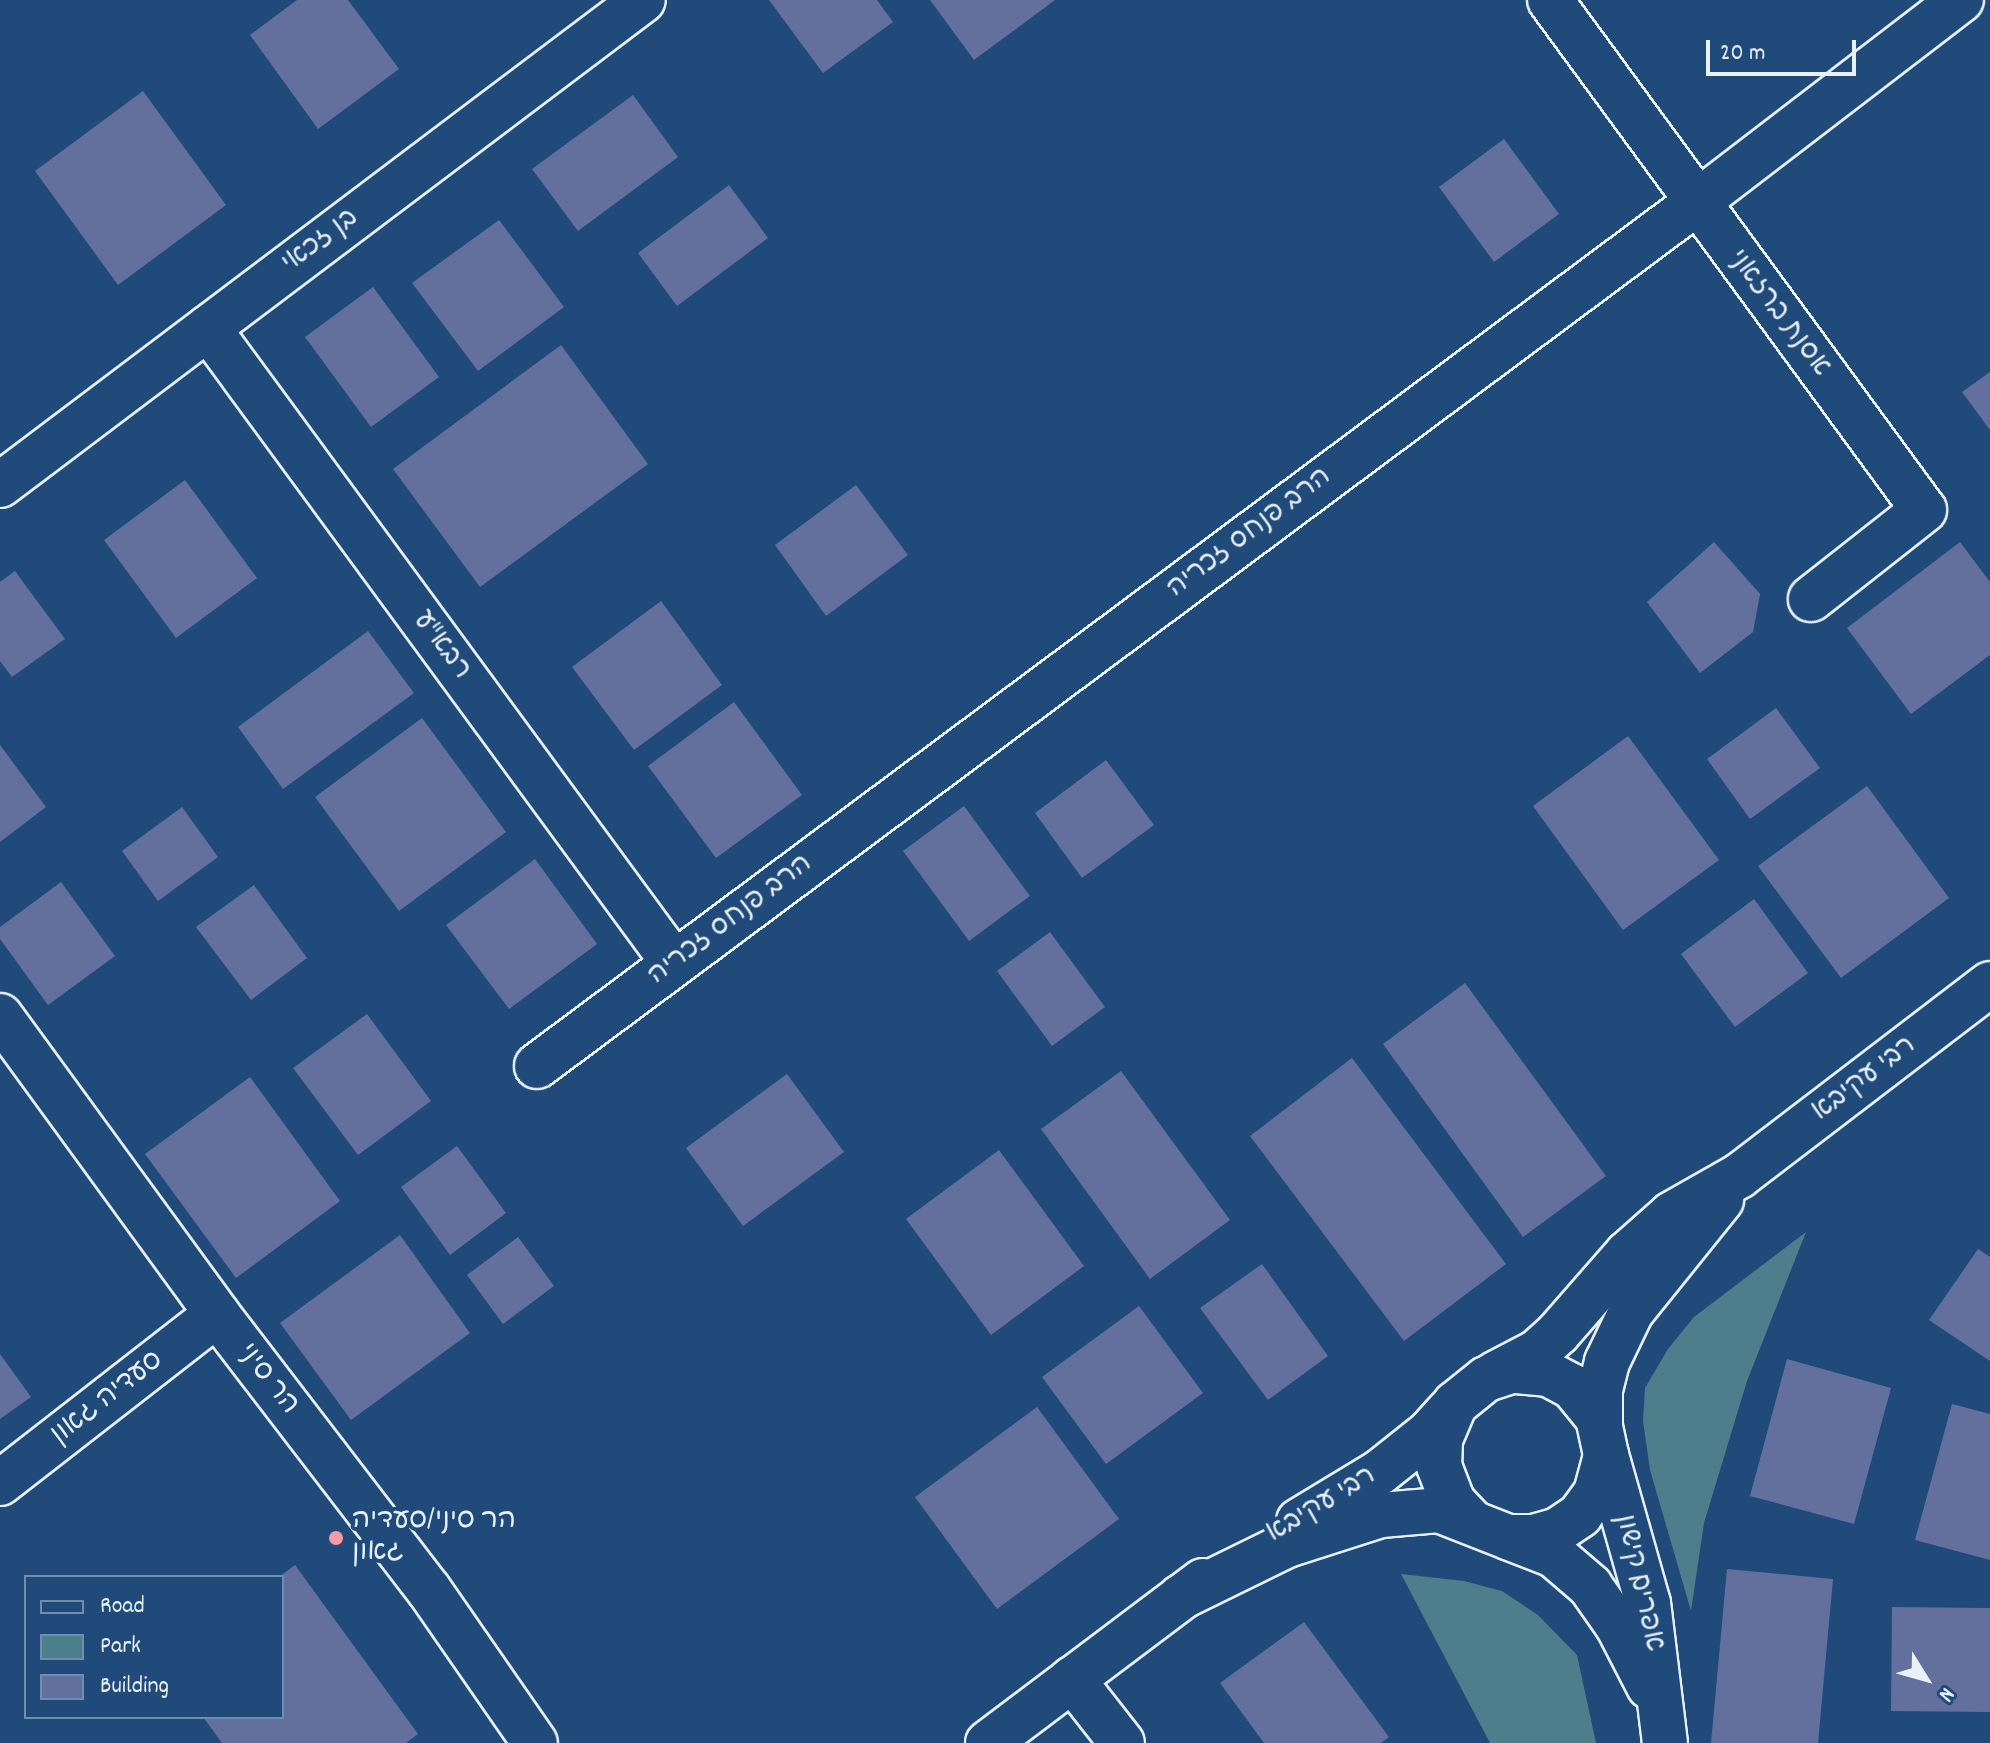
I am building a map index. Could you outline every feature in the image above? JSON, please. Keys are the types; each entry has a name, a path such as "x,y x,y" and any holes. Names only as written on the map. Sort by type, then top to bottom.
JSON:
{"street":[{"name":"בן זכאי","path":"0,485 643,0"},
{"name":"אסנת ברזאני","path":"1550,0 1924,510 1811,599"},
{"name":"הרב פנחס זכריה","path":"537,1066 1696,203 1961,0"},
{"name":"רבא\"ע","path":"208,328 674,963"},
{"name":"רבי עקיבא","path":"988,1743 1237,1556 1380,1472 1429,1433 1470,1391 1548,1343 1627,1254 1672,1214 1739,1176 1990,984"},
{"name":"הר סיני","path":"0,1016 217,1314 429,1590 535,1743"},
{"name":"רבי עקיבא","path":"1603,1439 1600,1390 1607,1362 1631,1312 1739,1176"},
{"name":"סעדיה גאון","path":"0,1483 217,1314"},
{"path":"1511,1371 1549,1374 1583,1396 1603,1439 1596,1493 1580,1515 1546,1535 1490,1529 1453,1502 1439,1466 1443,1427 1470,1391 1511,1371"},
{"name":"אפרים קישון","path":"1603,1439 1648,1603 1657,1656 1662,1728"},
{"name":"רבי עקיבא","path":"1181,1597 1287,1545 1351,1522 1411,1511 1439,1510 1490,1529"},
{"name":"אפרים קישון","path":"1490,1529 1554,1555 1590,1586 1618,1626 1662,1728"},
{"path":"1072,1679 1122,1743"}],"green space":[{"path":"1806,1232 1747,1381 1704,1523 1691,1611 1650,1470 1643,1421 1645,1388 1668,1349 1694,1317"},
{"path":"1401,1574 1464,1581 1502,1591 1538,1615 1577,1655 1596,1743 1490,1743"}],"building":[{"path":"297,0 348,0 399,69 318,129 250,35"},
{"path":"769,0 877,0 893,22 823,73"},
{"path":"930,0 1055,0 974,60"},
{"path":"143,91 226,205 118,285 35,171"},
{"path":"633,95 678,157 578,231 532,169"},
{"path":"1504,139 1559,214 1494,262 1439,187"},
{"path":"729,185 768,238 677,306 638,253"},
{"path":"499,220 564,307 478,371 412,283"},
{"path":"373,287 439,377 371,427 305,337"},
{"path":"561,345 648,464 480,587 393,469"},
{"path":"1990,372 1990,430 1962,392"},
{"path":"185,480 257,578 176,638 104,540"},
{"path":"856,485 908,555 826,616 775,545"},
{"path":"1714,542 1760,594 1753,632 1700,673 1647,602"},
{"path":"1960,542 1990,582 1990,655 1911,714 1847,628"},
{"path":"15,571 65,639 12,677 0,661 0,582"},
{"path":"661,601 722,685 634,750 572,667"},
{"path":"368,631 414,693 283,789 238,727"},
{"path":"734,702 802,795 716,858 648,766"},
{"path":"1776,708 1820,768 1750,819 1707,759"},
{"path":"422,718 506,832 399,911 315,797"},
{"path":"1628,736 1719,860 1623,930 1533,806"},
{"path":"0,745 46,807 0,842"},
{"path":"1106,760 1154,825 1082,878 1035,813"},
{"path":"1867,786 1949,898 1841,978 1758,866"},
{"path":"964,806 1030,896 969,941 903,851"},
{"path":"182,807 218,857 158,901 122,851"},
{"path":"535,859 597,944 509,1009 446,925"},
{"path":"61,882 115,956 48,1005 0,939 0,927"},
{"path":"254,885 307,958 251,1000 196,927"},
{"path":"1754,899 1808,973 1735,1027 1681,954"},
{"path":"1050,932 1105,1007 1052,1046 997,971"},
{"path":"1465,983 1606,1176 1523,1237 1383,1044"},
{"path":"367,1014 431,1101 358,1155 293,1068"},
{"path":"1352,1058 1506,1264 1404,1341 1250,1136"},
{"path":"1121,1071 1230,1220 1150,1279 1041,1129"},
{"path":"787,1074 844,1152 743,1226 686,1148"},
{"path":"250,1077 340,1201 236,1278 145,1154"},
{"path":"457,1146 506,1213 450,1255 401,1187"},
{"path":"999,1150 1084,1266 991,1335 906,1219"},
{"path":"400,1235 470,1333 351,1420 280,1323"},
{"path":"518,1237 554,1286 503,1324 467,1275"},
{"path":"1978,1249 1990,1257 1990,1361 1929,1320"},
{"path":"1262,1264 1328,1356 1268,1400 1200,1308"},
{"path":"1139,1306 1203,1393 1106,1464 1042,1377"},
{"path":"0,1354 31,1397 0,1419"},
{"path":"1787,1359 1891,1388 1854,1524 1750,1496"},
{"path":"1952,1404 1990,1414 1990,1560 1915,1540"},
{"path":"1037,1407 1119,1519 997,1609 915,1497"},
{"path":"295,1565 418,1734 406,1743 222,1743 204,1719 284,1719 282,1575"},
{"path":"1727,1569 1833,1579 1818,1743 1711,1743"},
{"path":"1892,1607 1990,1608 1990,1712 1891,1711"},
{"path":"1304,1622 1389,1737 1381,1743 1264,1743 1220,1683"}],"place":[{"name":"הר סיני/סעדיה גאון","path":"336,1538"}]}
